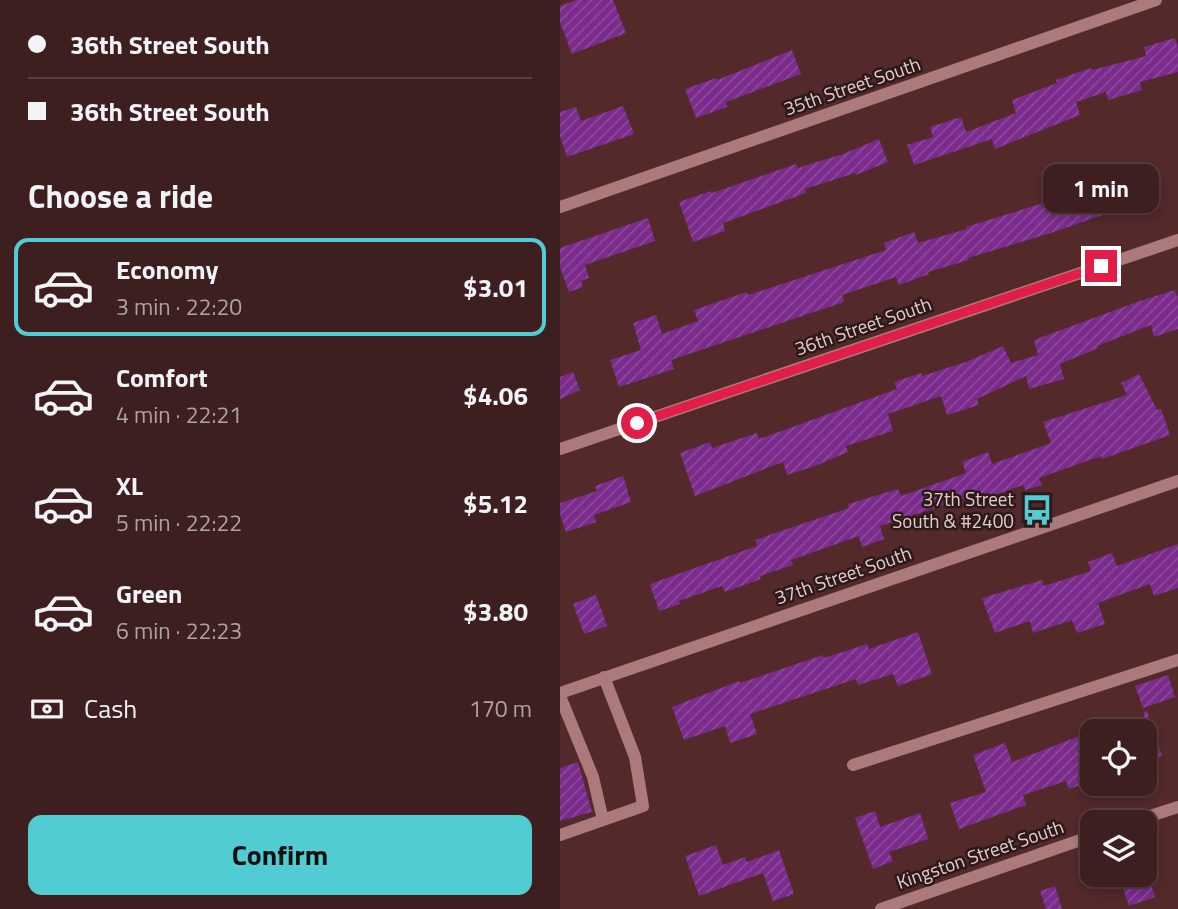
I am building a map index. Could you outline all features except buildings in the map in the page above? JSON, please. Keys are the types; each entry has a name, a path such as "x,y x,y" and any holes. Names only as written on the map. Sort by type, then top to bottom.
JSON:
{"street":[{"name":"35th Street South","path":"560,207 1156,0"},
{"name":"36th Street South","path":"560,449 1178,240"},
{"name":"37th Street South","path":"560,695 604,677 1178,481"},
{"path":"853,765 1178,660"},
{"path":"560,835 643,806 635,757 604,677"},
{"path":"560,695 593,777 603,820"},
{"path":"1157,814 1178,807"},
{"name":"Kingston Street South","path":"881,909 1080,840"}],"place":[{"name":"37th Street South & #2400","path":"1037,510"}],"route":[{"path":"637,423 1101,266"}]}
